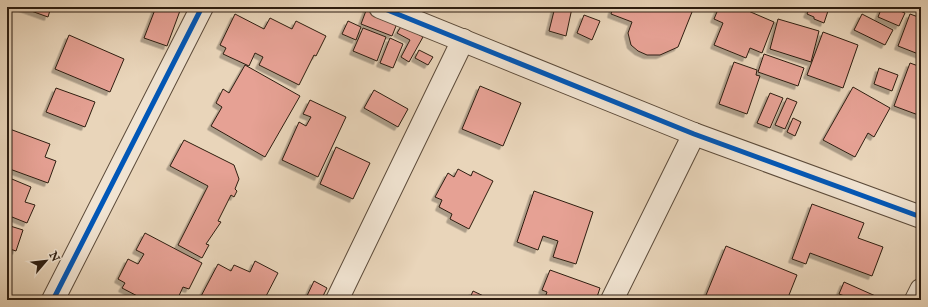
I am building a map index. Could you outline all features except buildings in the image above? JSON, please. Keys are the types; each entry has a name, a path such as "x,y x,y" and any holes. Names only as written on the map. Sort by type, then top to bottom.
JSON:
{"street":[{"path":"53,300 202,7"},
{"path":"380,7 694,134 921,217"},
{"path":"337,300 463,40"},
{"path":"612,300 694,134"},
{"path":"916,300 921,290"}],"cycle path":[{"path":"53,300 202,7"},
{"path":"380,7 694,134 921,217"}]}
